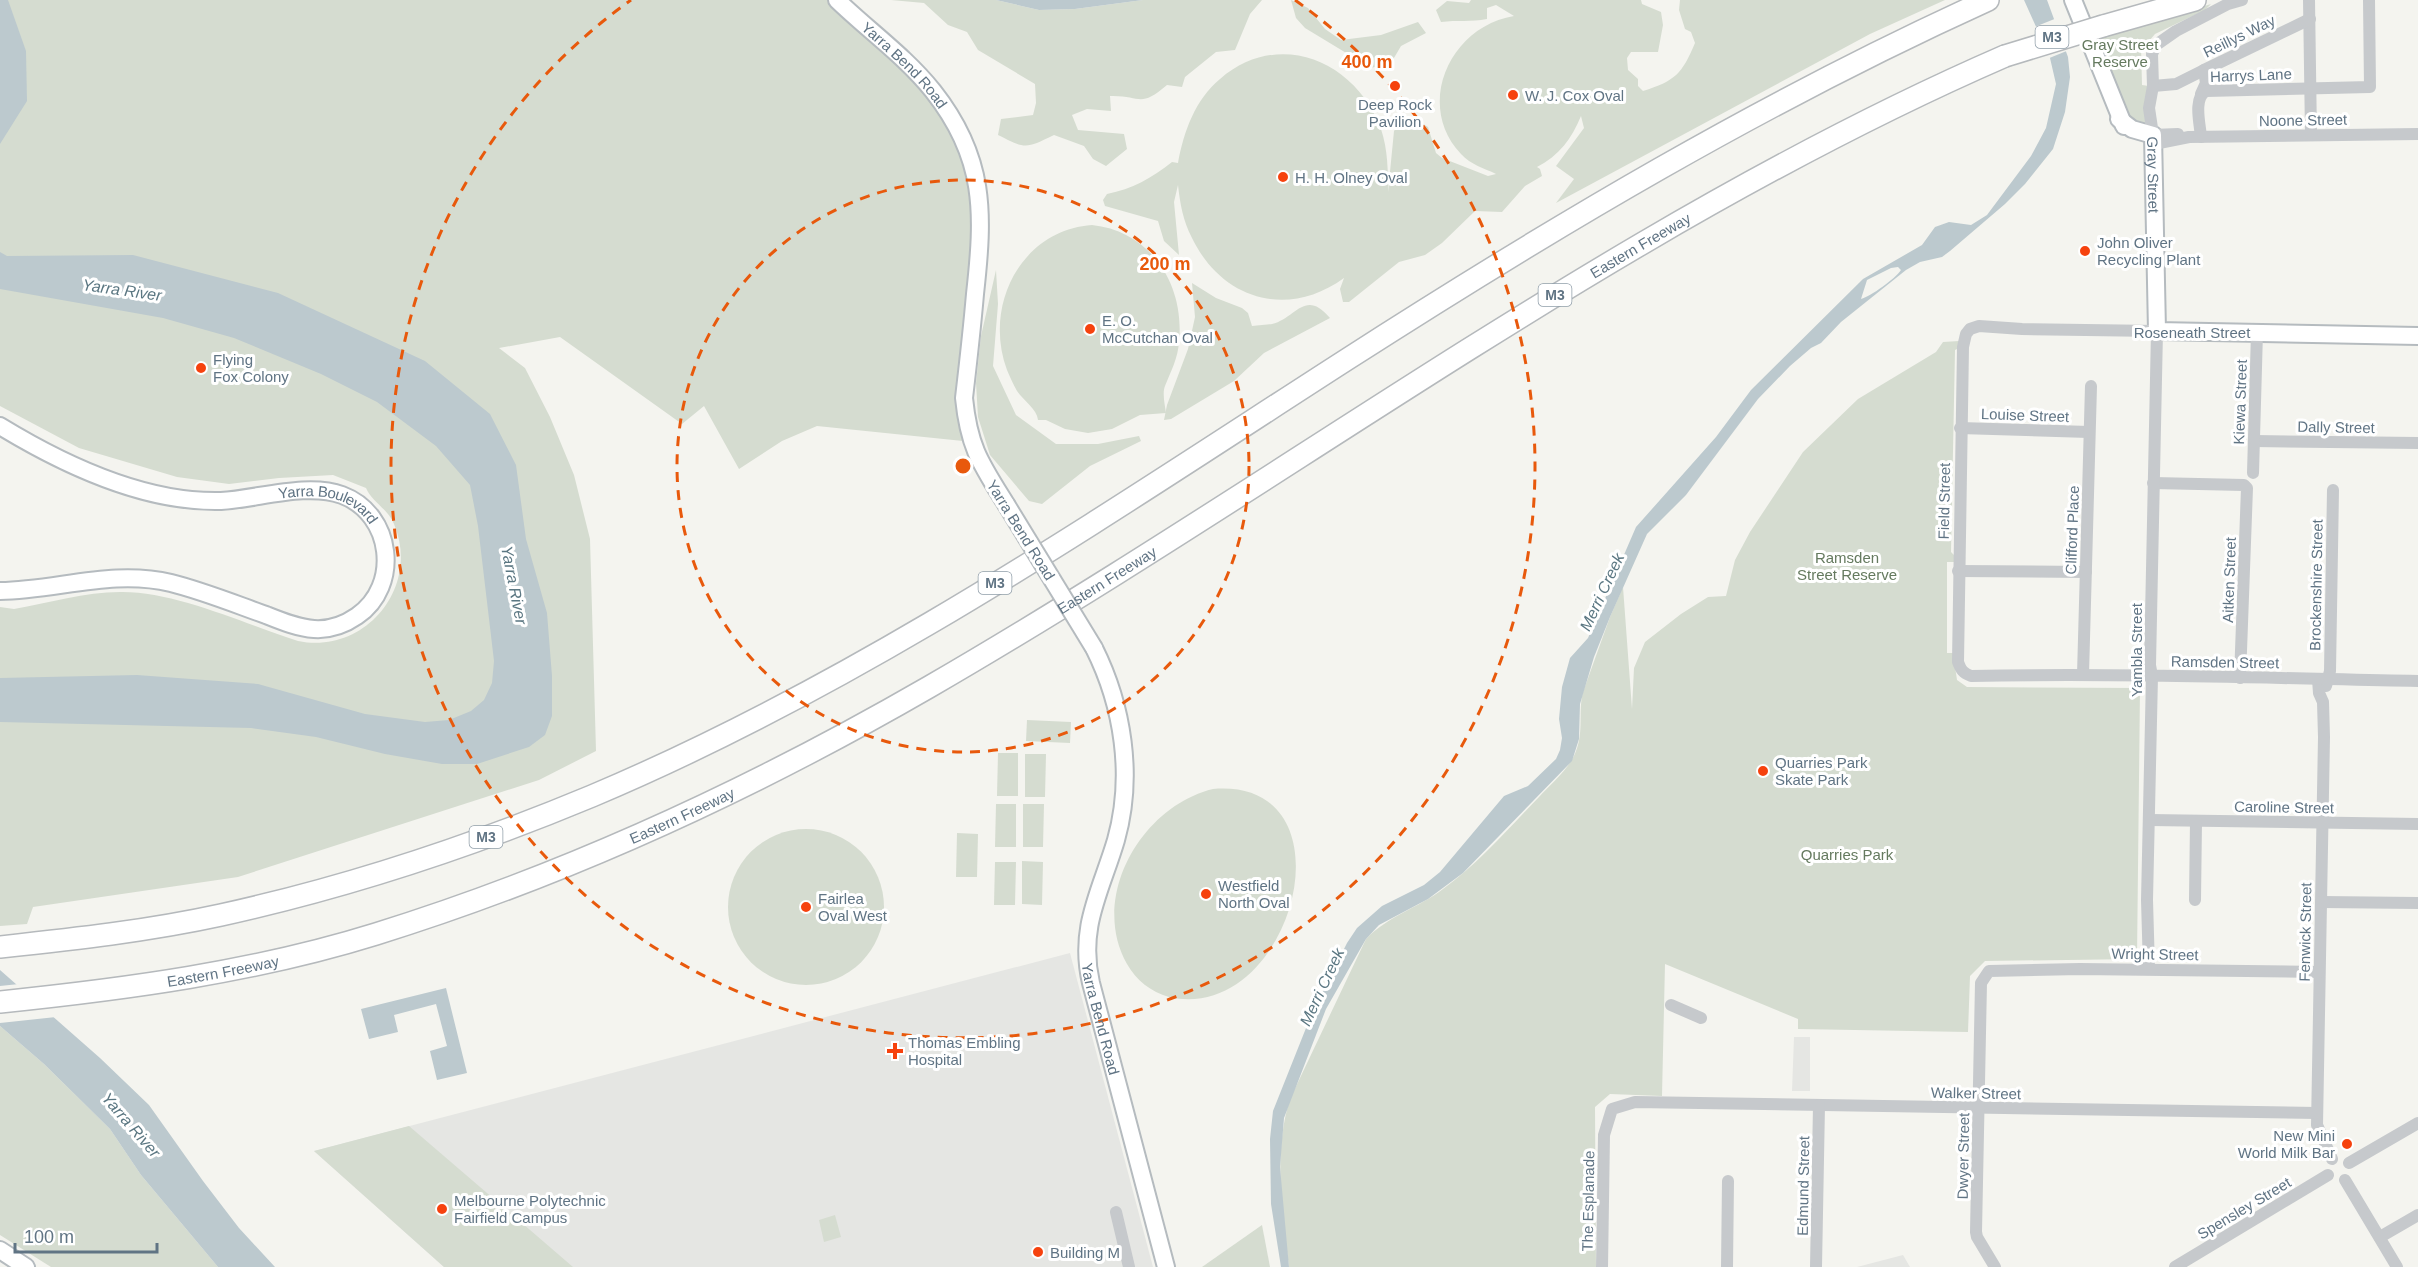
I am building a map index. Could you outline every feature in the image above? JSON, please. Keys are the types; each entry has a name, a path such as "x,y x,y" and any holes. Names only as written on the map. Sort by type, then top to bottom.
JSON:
{"highway":[{"name":"M3","path":"0,946 147,929 216,916 355,881 442,853 533,819 604,791 705,744 870,657 995,583 1489,269 1624,188 1848,66 1987,0"},
{"name":"Eastern Freeway","path":"0,1002 103,990 264,962 371,935 496,893 639,836 820,746 974,660 1466,349 1634,248 1834,136 2005,56 2102,22 2151,0"},
{"path":"2102,22 2195,0"}],"street":[{"name":"Yarra Bend Road","path":"837,0 920,75 957,126 973,167 982,222 964,398 973,449 1094,648 1106,675 1117,710 1123,744 1125,778 1116,839 1089,923 1087,960 1091,983 1166,1267"},
{"path":"2073,0 2119,119 2127,133 2154,139"},
{"name":"Gray Street","path":"2157,331 2154,139 2149,108 2153,86 2152,54 2156,45 2163,38 2228,4 2242,0"},
{"path":"2309,0 2311,135"},
{"name":"Harrys Lane","path":"2195,137 2198,99 2201,93 2206,91 2370,87 2369,0"},
{"name":"Reillys Way","path":"2201,93 2206,83 2204,70 2310,19"},
{"path":"2153,86 2176,84 2204,70"},
{"name":"Noone Street","path":"2154,139 2418,134"},
{"name":"Roseneath Street","path":"1967,332 1973,327 1984,326 2064,331 2418,336"},
{"name":"Yambla Street","path":"2149,969 2147,900 2157,331"},
{"name":"Field Street","path":"1961,670 1958,662 1960,428 1963,347 1967,332"},
{"name":"Kiewa Street","path":"2253,473 2257,332"},
{"name":"Clifford Place","path":"2083,675 2091,386"},
{"name":"Yarra Boulevard","path":"0,426 49,455 127,485 164,496 219,501 315,490 344,495 361,505 375,521 384,541 387,562 378,593 365,610 345,623 326,629 297,626 202,593 154,580 114,578 0,591"},
{"name":"Louise Street","path":"1960,428 2090,432"},
{"name":"Dally Street","path":"2254,441 2418,443"},
{"name":"Aitken Street","path":"2153,483 2244,484 2247,488 2240,678"},
{"name":"Brockenshire Street","path":"2322,679 2330,671 2333,490"},
{"path":"1958,571 2086,572"},
{"name":"Ramsden Street","path":"1961,670 1971,676 2083,675 2418,681"},
{"name":"Fenwick Street","path":"2322,679 2326,693 2323,702 2317,1113 2318,1130 2332,1159"},
{"name":"Caroline Street","path":"2150,820 2418,824"},
{"path":"2195,900 2196,821"},
{"path":"2321,902 2418,903"},
{"name":"Wright Street","path":"1989,971 2149,969 2319,972"},
{"name":"Dwyer Street","path":"1989,971 1981,983 1977,1237 1995,1267"},
{"path":"1671,1005 1701,1018"},
{"name":"Walker Street","path":"1608,1107 1617,1100 2317,1113"},
{"name":"Edmund Street","path":"1816,1267 1819,1105"},
{"name":"The Esplanade","path":"1602,1267 1604,1135 1601,1114 1608,1107"},
{"path":"2349,1163 2418,1123"},
{"path":"2343,1158 2349,1163 2350,1174 2345,1180 2338,1182 2328,1176 2327,1168 2332,1159 2343,1158"},
{"name":"Spensley Street","path":"2175,1267 2328,1176"},
{"path":"1727,1267 1728,1180"},
{"path":"2345,1180 2397,1267"},
{"path":"1116,1212 1129,1267"},
{"path":"2379,1237 2418,1215"},
{"path":"0,1250 26,1267"}],"shaded area":[{"name":"Thomas Embling Hospital","path":"1070,953 1153,1267 444,1267 314,1151"},
{"path":"1794,1037 1810,1037 1810,1091 1792,1091"},
{"path":"1903,1255 1910,1267 1857,1267"}],"green space":[{"path":"0,0 837,0 933,91 978,189 967,425 963,441 817,426 782,441 739,469 704,406 682,424 560,337 499,348 525,368 550,417 574,475 590,539 596,751 539,780 238,877 33,907 27,924 0,926 0,607 14,609 107,592 141,593 210,610 298,641 322,643 345,638 364,627 381,612 393,593 400,571 400,548 394,524 366,488 333,475 229,484 177,477 79,448 0,406"},
{"path":"891,0 996,0 1039,10 1075,9 1143,0 1262,0 1250,14 1235,50 1216,52 1185,77 1182,87 1167,85 1145,99 1110,96 1111,111 1087,109 1072,115 1078,130 1124,134 1127,149 1106,166 1093,159 1084,146 1054,135 1026,146 998,135 1001,119 1033,115 1036,103 1035,84 978,50 967,32 948,25 924,3"},
{"path":"1291,0 1308,8 1325,29 1341,40 1381,35 1418,22 1426,33 1401,46 1391,63 1371,68 1305,28 1296,18"},
{"path":"1471,0 1641,0 1642,4 1661,12 1663,25 1658,52 1631,52 1627,58 1628,70 1638,79 1638,86 1643,91 1663,84 1676,75 1686,62 1695,43 1691,32 1685,29 1679,10 1680,0 1945,0 1870,34 1556,203 1574,179 1556,166 1584,128 1581,116 1564,146 1537,167 1542,176 1525,186 1502,212 1475,211 1442,243 1425,255 1399,262 1349,302 1343,302 1340,289 1344,278 1323,291 1301,298 1279,300 1258,297 1239,289 1221,276 1205,259 1192,238 1182,212 1178,185 1174,202 1179,255 1164,241 1158,221 1105,206 1103,200 1107,194 1141,182 1172,162 1178,163 1184,139 1197,106 1220,79 1243,64 1267,56 1290,54 1313,59 1335,70 1354,85 1369,105 1383,137 1388,168 1388,192 1394,131 1402,120 1416,120 1428,127 1436,153 1442,158 1488,176 1496,174 1473,164 1461,154 1447,134 1441,113 1441,91 1446,70 1457,51 1473,35 1492,23 1514,16 1496,5 1487,8 1487,19 1441,22 1436,10 1447,1 1469,3"},
{"name":"Gray Street Reserve","path":"2211,4 2205,10 2155,34 2148,46 2141,46 2142,85 2149,86 2150,124 2132,126 2094,40"},
{"name":"E. O. McCutchan Oval","path":"1092,225 1113,229 1131,238 1160,264 1170,282 1176,301 1179,342 1176,359 1164,389 1166,413 1140,415 1112,429 1088,433 1065,429 1046,420 1038,420 1033,409 1017,391 1007,370 1001,346 1000,321 1005,297 1014,275 1028,256 1045,241 1067,230"},
{"path":"996,270 998,304 993,366 1016,415 1056,444 1098,444 1139,436 1141,441 1090,466 1042,504 1029,501 990,455 978,417 976,383 981,336"},
{"path":"1192,283 1216,298 1242,308 1248,313 1252,326 1280,321 1307,305 1314,305 1330,318 1264,353 1234,381 1171,419 1164,420 1167,405 1188,349 1195,317"},
{"path":"1959,341 1959,348 1955,350 1951,552 1954,555 1954,562 1947,562 1947,653 1953,653 1957,680 1967,687 2140,688 2137,959 1985,961 1970,976 1968,1032 1798,1029 1798,1019 1665,964 1662,1096 1610,1094 1595,1107 1596,1267 1289,1267 1280,1182 1285,1119 1290,1099 1366,939 1393,918 1433,896 1469,868 1560,776 1569,764 1578,744 1583,692 1623,587 1632,709 1634,668 1645,642 1681,614 1708,597 1726,596 1735,560 1750,532 1803,452 1858,399 1936,352 1943,342"},
{"path":"1027,720 1071,722 1070,743 1026,741"},
{"path":"998,753 1018,753 1018,796 997,796"},
{"path":"1025,754 1046,754 1045,797 1025,797"},
{"name":"Westfield North Oval","path":"1213,789 1258,796 1285,820 1295,857 1292,899 1276,940 1249,975 1212,996 1169,997 1145,985 1127,964 1117,938 1114,911 1119,884 1129,858 1145,834 1164,814 1187,799"},
{"path":"996,804 1016,804 1016,847 995,847"},
{"path":"1023,804 1044,804 1043,847 1023,847"},
{"name":"Fairlea Oval West","path":"806,829 836,835 861,852 878,877 884,907 878,937 861,962 836,979 806,985 776,979 751,962 734,937 728,907 734,877 751,852 776,835"},
{"path":"957,833 978,834 977,877 956,877"},
{"path":"1022,861 1043,862 1042,905 1022,904"},
{"path":"995,862 1016,862 1015,905 994,905"},
{"path":"0,1026 44,1064 110,1129 141,1175 218,1267 51,1267 0,1235"},
{"name":"Melbourne Polytechnic Fairfield Campus","path":"409,1126 573,1267 444,1267 314,1151"},
{"path":"835,1215 841,1237 824,1242 819,1220"},
{"path":"1262,1225 1270,1267 1202,1267"}],"water":[{"path":"0,0 8,0 26,51 27,101 0,144"},
{"path":"996,0 1143,0 1075,9 1039,10"},
{"path":"2024,0 2047,0 2068,57 2070,77 2065,112 2053,149 2025,184 2005,204 1950,251 1942,257 1920,262 1906,270 1841,322 1821,343 1811,348 1790,366 1758,399 1686,495 1647,534 1594,657 1580,704 1579,739 1572,761 1463,873 1428,899 1379,925 1366,939 1326,1009 1284,1118 1280,1167 1289,1267 1281,1267 1271,1204 1270,1139 1273,1111 1312,1013 1347,943 1357,928 1382,906 1424,885 1440,872 1504,796 1528,786 1556,759 1562,738 1559,719 1562,687 1570,658 1588,638 1636,527 1716,437 1751,390 1863,279 1922,245 1935,227 1949,222 1971,225 1987,215 2031,156 2046,128 2056,84 2050,58","holes":["1898,267 1901,270 1882,287 1861,299 1867,280 1891,268"]},
{"name":"Yarra River","path":"0,252 7,256 133,255 278,293 425,361 490,414 516,465 526,539 547,613 552,676 552,716 545,735 529,747 477,764 442,764 385,754 316,737 251,728 0,722 0,678 137,675 258,684 365,714 425,722 449,720 471,711 484,700 492,683 494,661 478,526 470,485 436,446 377,402 321,374 234,338 163,318 0,289"},
{"name":"Yarra River","path":"0,970 100,1058 149,1105 239,1228 275,1267 218,1267 141,1175 110,1129 44,1064 0,1026"},
{"path":"446,988 467,1073 437,1080 430,1051 447,1046 436,1004 394,1015 398,1032 369,1039 361,1009"}],"pier":[{"path":"2057,18 2069,50 2047,59 2032,28"},
{"path":"19,984 56,1017 0,1023 0,986"}],"place":[{"name":"Deep Rock Pavilion","path":"1395,86"},
{"name":"W. J. Cox Oval","path":"1513,95"},
{"name":"H. H. Olney Oval","path":"1283,177"},
{"name":"John Oliver Recycling Plant","path":"2085,251"},
{"name":"E. O. McCutchan Oval","path":"1090,329"},
{"name":"Flying Fox Colony","path":"201,368"},
{"name":"Quarries Park Skate Park","path":"1763,771"},
{"name":"Westfield North Oval","path":"1206,894"},
{"name":"Fairlea Oval West","path":"806,907"},
{"name":"Thomas Embling Hospital","path":"895,1051"},
{"name":"New Mini World Milk Bar","path":"2347,1144"},
{"name":"Melbourne Polytechnic Fairfield Campus","path":"442,1209"},
{"name":"Building M","path":"1038,1252"}],"park label":[{"name":"Ramsden Street Reserve","path":"1847,566"},
{"name":"Quarries Park","path":"1847,854"}],"water label":[{"name":"Merri Creek","path":"1602,592"},
{"name":"Merri Creek","path":"1322,987"}]}
